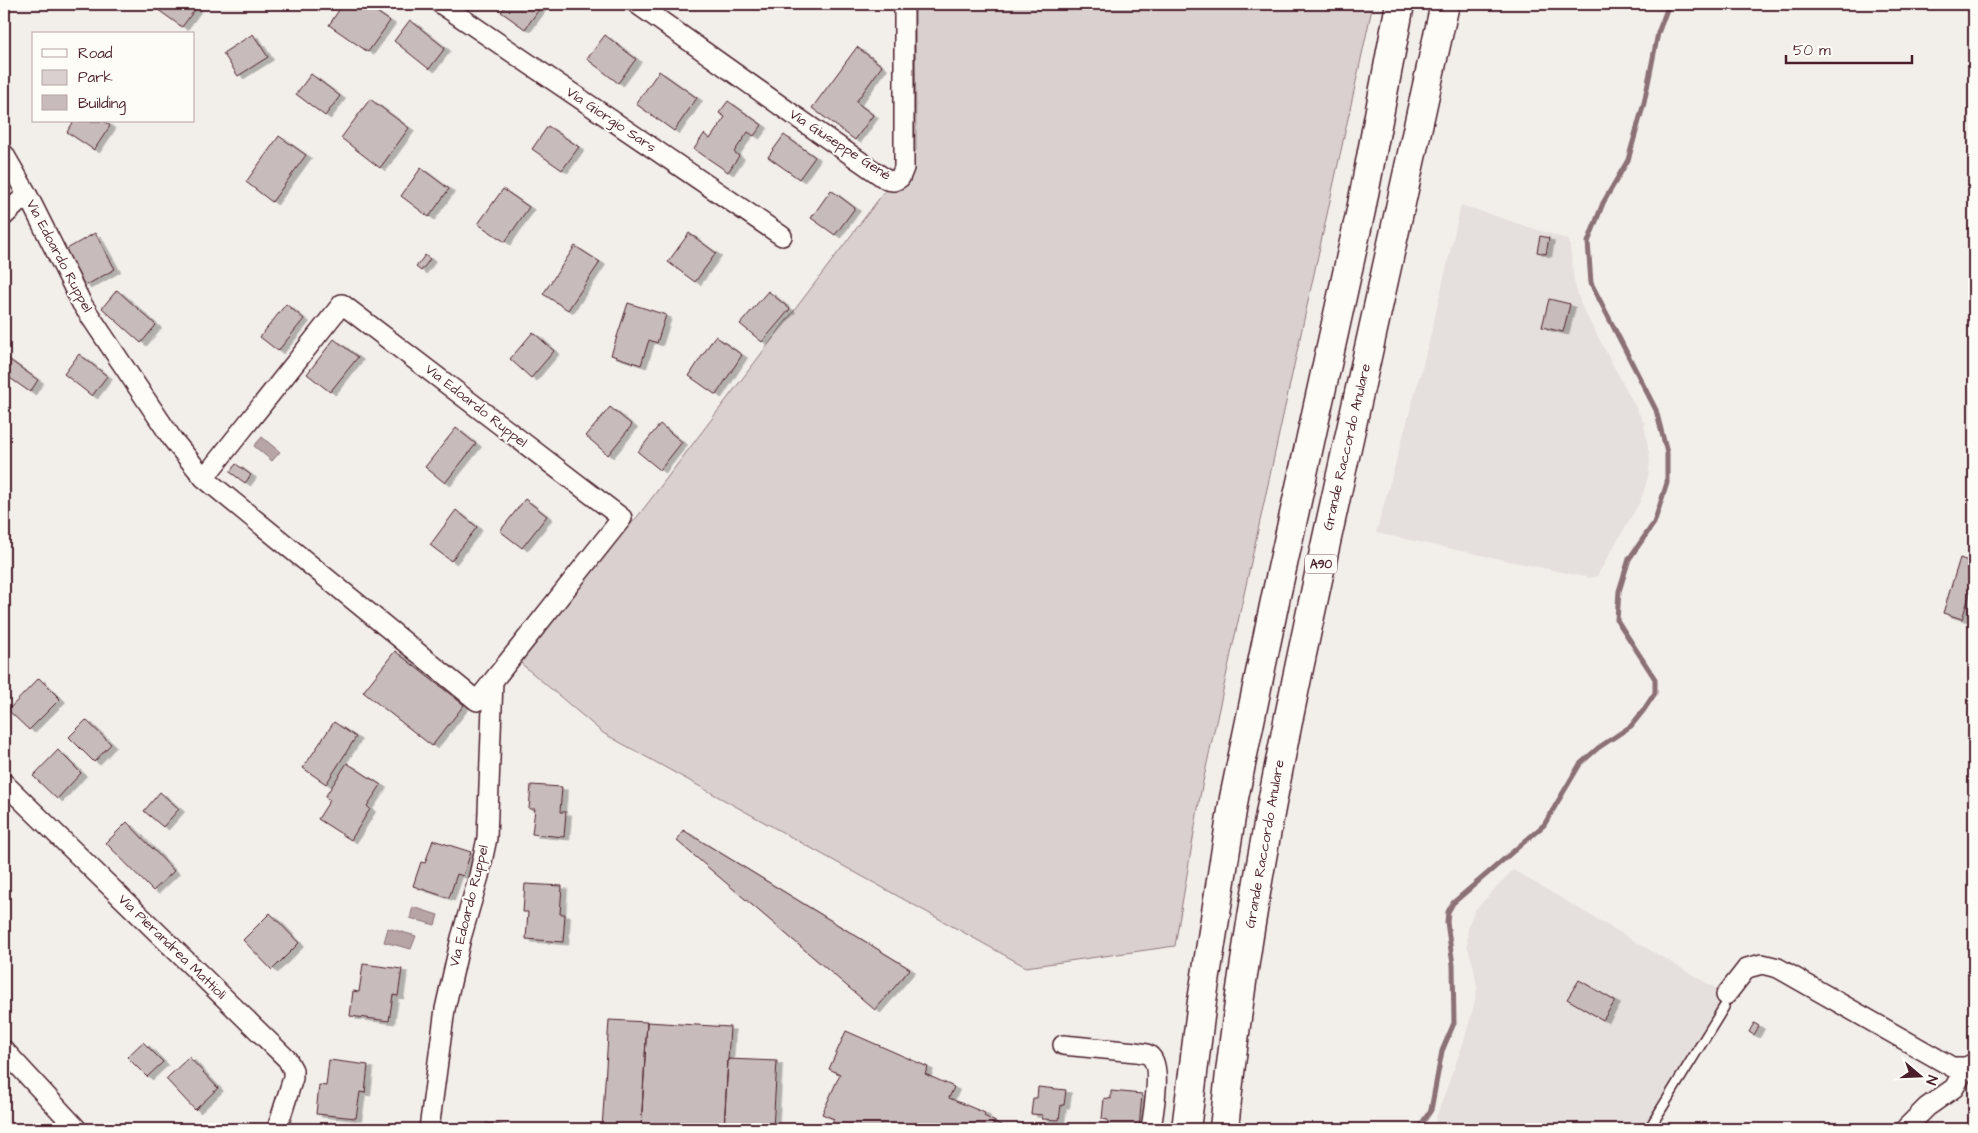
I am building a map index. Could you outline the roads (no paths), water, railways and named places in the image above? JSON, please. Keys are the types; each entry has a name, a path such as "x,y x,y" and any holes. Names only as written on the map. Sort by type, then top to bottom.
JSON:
{"highway":[{"name":"Grande Raccordo Anulare","path":"1224,1129 1247,950 1271,803 1306,630 1445,4"},
{"name":"A90","path":"1186,1129 1206,974 1234,798 1361,210 1398,10"}],"street":[{"name":"Via Giorgio Sars","path":"441,4 782,236"},
{"name":"Via Giuseppe Gené","path":"637,4 794,116 888,180 894,181 900,178 904,168 904,4"},
{"name":"Via Edoardo Ruppel","path":"4,154 27,194 82,304 172,440 204,478 477,701 622,518 342,304 204,478"},
{"path":"4,216 27,194"},
{"name":"Via Edoardo Ruppel","path":"429,1129 445,1009 487,838 494,681"},
{"name":"Via Pierandrea Mattioli","path":"4,784 285,1057 292,1066 293,1078 277,1129"},
{"path":"1725,1001 1747,968 1762,964 1778,968 1952,1067 1970,1065"},
{"path":"1063,1045 1136,1052 1152,1057 1156,1073 1151,1129"},
{"path":"4,1050 77,1129"},
{"path":"1904,1129 1927,1107 1954,1088 1970,1065"}],"lane":[{"path":"1649,1129 1725,1001"}],"waterway":[{"path":"1418,1129 1431,1110 1442,1051 1454,1023 1453,965 1447,922 1448,912 1453,903 1544,825 1580,764 1598,748 1631,726 1655,693 1655,679 1617,620 1619,591 1629,559 1654,523 1667,483 1667,453 1656,410 1591,283 1588,242 1603,203 1628,160 1644,103 1658,33 1669,4"}]}
